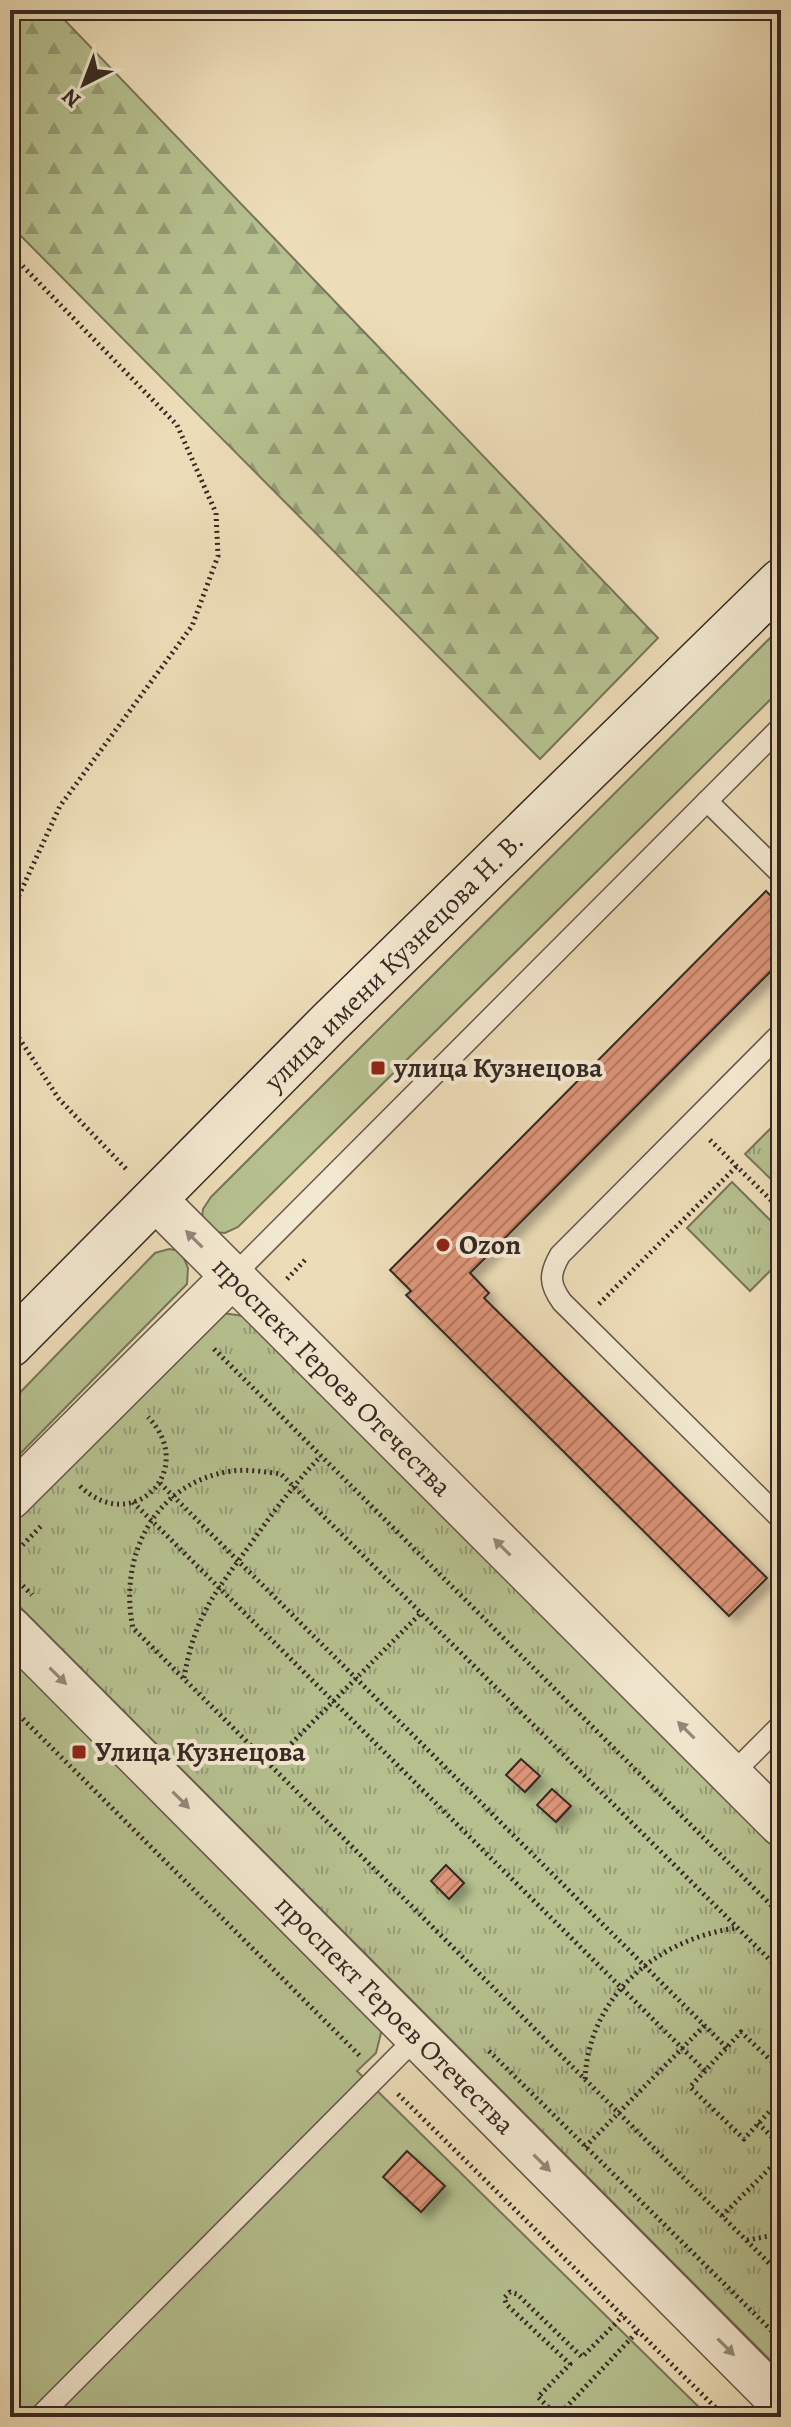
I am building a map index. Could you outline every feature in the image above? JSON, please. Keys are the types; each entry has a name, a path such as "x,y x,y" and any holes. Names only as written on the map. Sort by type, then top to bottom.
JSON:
{"main road":[{"name":"улица имени Кузнецова Н. В.","path":"10,1345 341,1012 781,581"}],"street":[{"name":"проспект Героев Отечества","path":"156,1200 781,1825"},
{"path":"10,1498 232,1277"},
{"name":"проспект Героев Отечества","path":"10,1628 781,2403"}],"lane":[{"path":"232,1277 781,727"},
{"path":"707,801 781,874"},
{"path":"781,1033 560,1255 551,1270 552,1287 562,1302 781,1519"},
{"path":"731,1775 781,1725"},
{"path":"39,2417 417,2037"}],"path":[{"path":"10,253 177,425 216,513 218,556 192,626 60,806 10,915"},
{"path":"10,986 11,1026 59,1099 156,1200"},
{"path":"693,1122 781,1210"},
{"path":"582,1321 737,1166"},
{"path":"214,1349 781,1915"},
{"path":"80,1486 101,1502 113,1505 133,1502 150,1494 166,1470 168,1455 159,1427 148,1417"},
{"path":"184,1679 191,1643 201,1616 218,1586 293,1485 321,1456"},
{"path":"781,1971 281,1474 257,1470 231,1471 207,1478 175,1497 152,1521 138,1543 132,1564 129,1607 133,1628 781,2275"},
{"path":"160,1483 727,2048"},
{"path":"133,1502 705,2071"},
{"path":"270,1765 421,1613"},
{"path":"585,2080 591,2043 602,2017 622,1988 644,1965 679,1943 703,1934 737,1928"},
{"path":"520,2214 705,2025"},
{"path":"781,2070 741,2032 690,2087 744,2139 781,2100"},
{"path":"758,2123 781,2146"},
{"path":"722,2216 781,2157"},
{"path":"746,2240 781,2234"},
{"path":"623,2316 582,2357 517,2294 510,2292 504,2298 507,2305 570,2364 538,2397 557,2417 638,2331"}],"green space":[{"path":"10,10 55,10 658,638 540,759 10,225"},
{"path":"781,627 781,689 238,1227 225,1233 213,1232 202,1218 203,1209 211,1197"},
{"path":"781,1118 781,1189 745,1154"},
{"path":"732,1182 781,1231 781,1260 750,1291 687,1228"},
{"path":"169,1249 181,1251 188,1268 187,1284 10,1464 10,1403 155,1253"},
{"path":"222,1313 251,1317 781,1848 781,2371 10,1597 10,1516"},
{"path":"10,1634 382,2029 376,2053 357,2071 709,2417 10,2417"}],"building":[{"path":"766,891 781,906 781,961 470,1273 489,1293 484,1298 767,1578 729,1616 406,1295 411,1291 390,1270"},
{"path":"521,1759 540,1776 525,1792 506,1775"},
{"path":"552,1789 571,1806 556,1822 537,1805"},
{"path":"446,1865 464,1883 449,1899 431,1881"},
{"path":"407,2151 445,2186 421,2212 383,2177"}],"place":[{"name":"улица Кузнецова","path":"378,1068"},
{"name":"Ozon","path":"443,1245"},
{"name":"Улица Кузнецова","path":"79,1752"}]}
